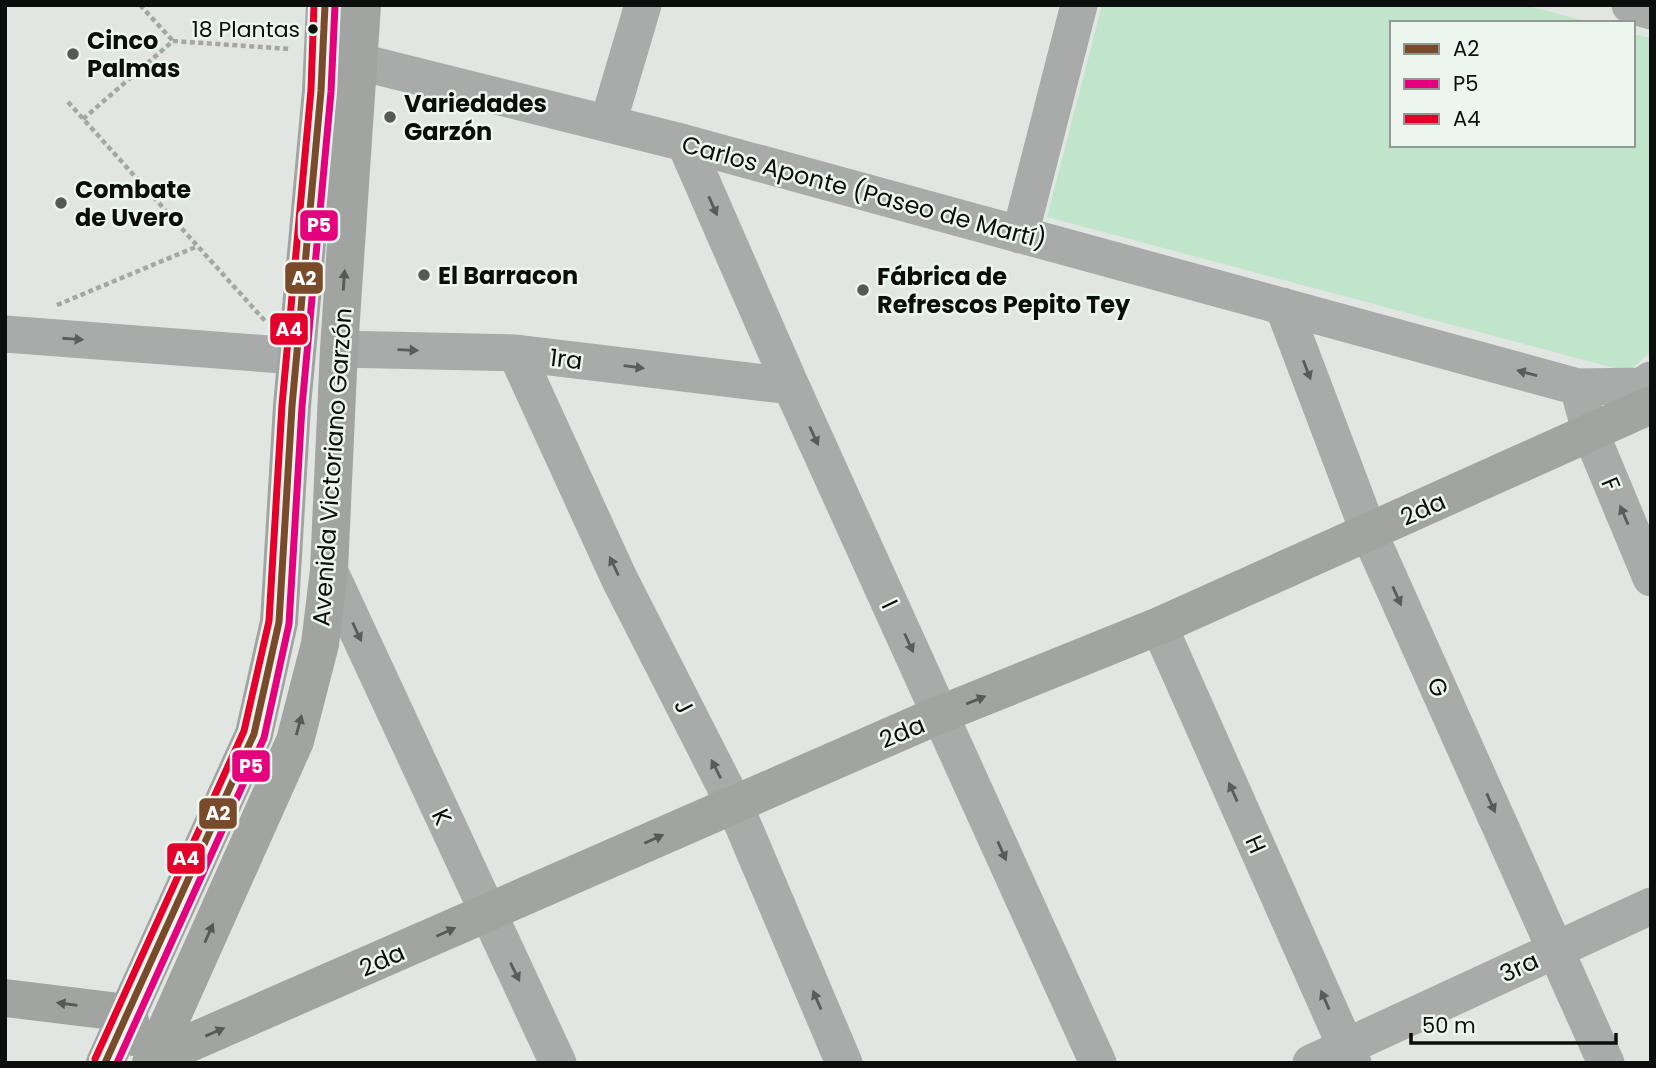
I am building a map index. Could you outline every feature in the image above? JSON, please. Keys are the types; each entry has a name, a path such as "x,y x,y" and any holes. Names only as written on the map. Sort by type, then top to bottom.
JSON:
{"main road":[{"name":"Avenida Victoriano Garzón","path":"105,1063 254,734 279,622 292,406 284,343 321,91 325,5"},
{"name":"Avenida Victoriano Garzón","path":"145,1062 295,741 320,644 329,570 339,349 362,5"},
{"name":"2da","path":"145,1062 734,804 1159,625 1651,405"},
{"path":"292,406 304,447 301,507 329,570"},
{"path":"5,998 128,1013 135,1041 145,1062"}],"street":[{"path":"608,123 643,5"},
{"path":"1020,235 1079,5"},
{"path":"1630,5 1651,11"},
{"name":"Carlos Aponte (Paseo de Martí)","path":"360,62 685,143 1578,387 1642,386 1651,380"},
{"name":"I","path":"685,143 791,386 1098,1063"},
{"name":"G","path":"1283,306 1369,533 1606,1063"},
{"path":"5,334 284,343"},
{"name":"1ra","path":"339,349 516,353 791,386"},
{"name":"J","path":"516,353 619,578 734,804 844,1063"},
{"name":"F","path":"1578,387 1591,434 1651,579"},
{"name":"K","path":"329,570 558,1063"},
{"name":"H","path":"1159,625 1350,1055"},
{"name":"3ra","path":"1311,1063 1350,1055 1557,950 1651,906"}],"path":[{"path":"141,5 173,41 292,49"},
{"path":"83,119 173,41"},
{"path":"68,102 284,343"},
{"path":"57,305 198,246"}],"green space":[{"path":"1102,5 1525,5 1585,21 1390,21 1390,147 1635,147 1635,34 1651,38 1651,351 1629,372 1047,217"}],"transit line":[{"name":"A4","path":"95,1059 244,731 269,621 282,405 311,90 314,5"},
{"name":"A2","path":"105,1063 254,734 279,622 292,406 321,91 325,5"},
{"name":"P5","path":"117,1063 264,738 289,624 302,407 331,92 335,5"}],"place":[{"name":"18 Plantas","path":"313,29"},
{"name":"Cinco Palmas","path":"73,54"},
{"name":"Variedades Garzón","path":"390,117"},
{"name":"Combate de Uvero","path":"61,203"},
{"name":"El Barracon","path":"424,275"},
{"name":"Fábrica de Refrescos Pepito Tey","path":"863,290"}]}
